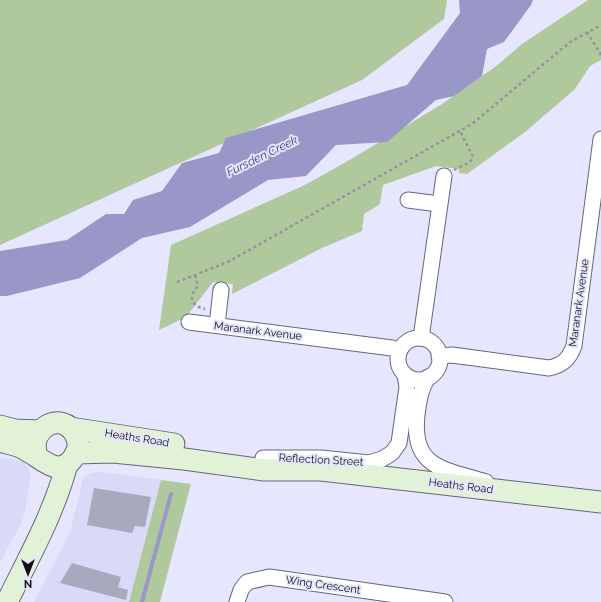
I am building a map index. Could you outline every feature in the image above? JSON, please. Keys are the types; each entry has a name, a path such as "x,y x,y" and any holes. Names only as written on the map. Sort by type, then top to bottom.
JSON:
{"main road":[{"path":"0,426 15,430 39,431 50,424 64,425 70,428 77,440 72,459 48,516 7,595"},
{"name":"Heaths Road","path":"70,428 263,458 321,470 601,502"},
{"path":"39,431 34,443 46,476 48,516"},
{"path":"0,441 24,448 54,467 72,459"},
{"name":"Heaths Road","path":"72,459 113,452 184,459 264,470 321,470"}],"street":[{"name":"Maranark Avenue","path":"439,356 452,356 549,368 564,362 570,356 574,346 601,139"},
{"path":"421,338 443,178"},
{"path":"408,200 439,204"},
{"path":"217,325 221,290"},
{"name":"Maranark Avenue","path":"189,322 392,348 399,351"},
{"path":"428,378 416,379 405,375 398,364 399,351 408,341 421,338 433,344 439,356 437,369 422,386 420,395 416,442 423,454 436,467 526,494"},
{"name":"Reflection Street","path":"263,458 321,458 369,463 382,459 392,453 399,443 407,387 405,375"},
{"name":"Wing Crescent","path":"237,602 241,590 247,582 268,577 383,598 445,602"}],"path":[{"path":"177,282 228,262 472,124 570,42 601,25"},
{"path":"587,32 601,55"},
{"path":"443,178 452,181 455,170 470,162 473,157 473,154 460,131"},
{"path":"195,275 198,286 192,292 191,300 196,306 207,309"}],"shaded area":[{"path":"0,458 23,461 31,473 22,522 0,562"},
{"path":"101,472 161,480 129,602 34,602 70,532 83,479 91,473"}],"green space":[{"path":"0,0 447,0 444,19 362,80 0,245"},
{"path":"588,0 601,0 601,60 590,66 575,89 525,132 467,174 459,173 459,169 436,166 383,185 380,204 364,214 362,231 322,248 232,294 233,284 213,282 186,317 159,330 171,245 305,185 353,158 442,104 495,67 522,44"},
{"path":"161,480 191,484 160,602 129,602"}],"water":[{"name":"Fursden Creek","path":"459,0 533,0 504,42 487,49 482,76 454,96 436,100 387,142 336,145 306,176 268,180 190,227 142,238 80,278 7,296 0,296 0,251 67,240 106,214 124,214 133,200 162,191 182,163 219,153 226,138 407,85 460,13"}],"building":[{"path":"94,488 151,497 145,527 135,526 132,533 87,525"},
{"path":"72,563 121,577 118,587 128,590 126,600 60,583"}],"waterway":[{"path":"142,602 171,494"}]}
